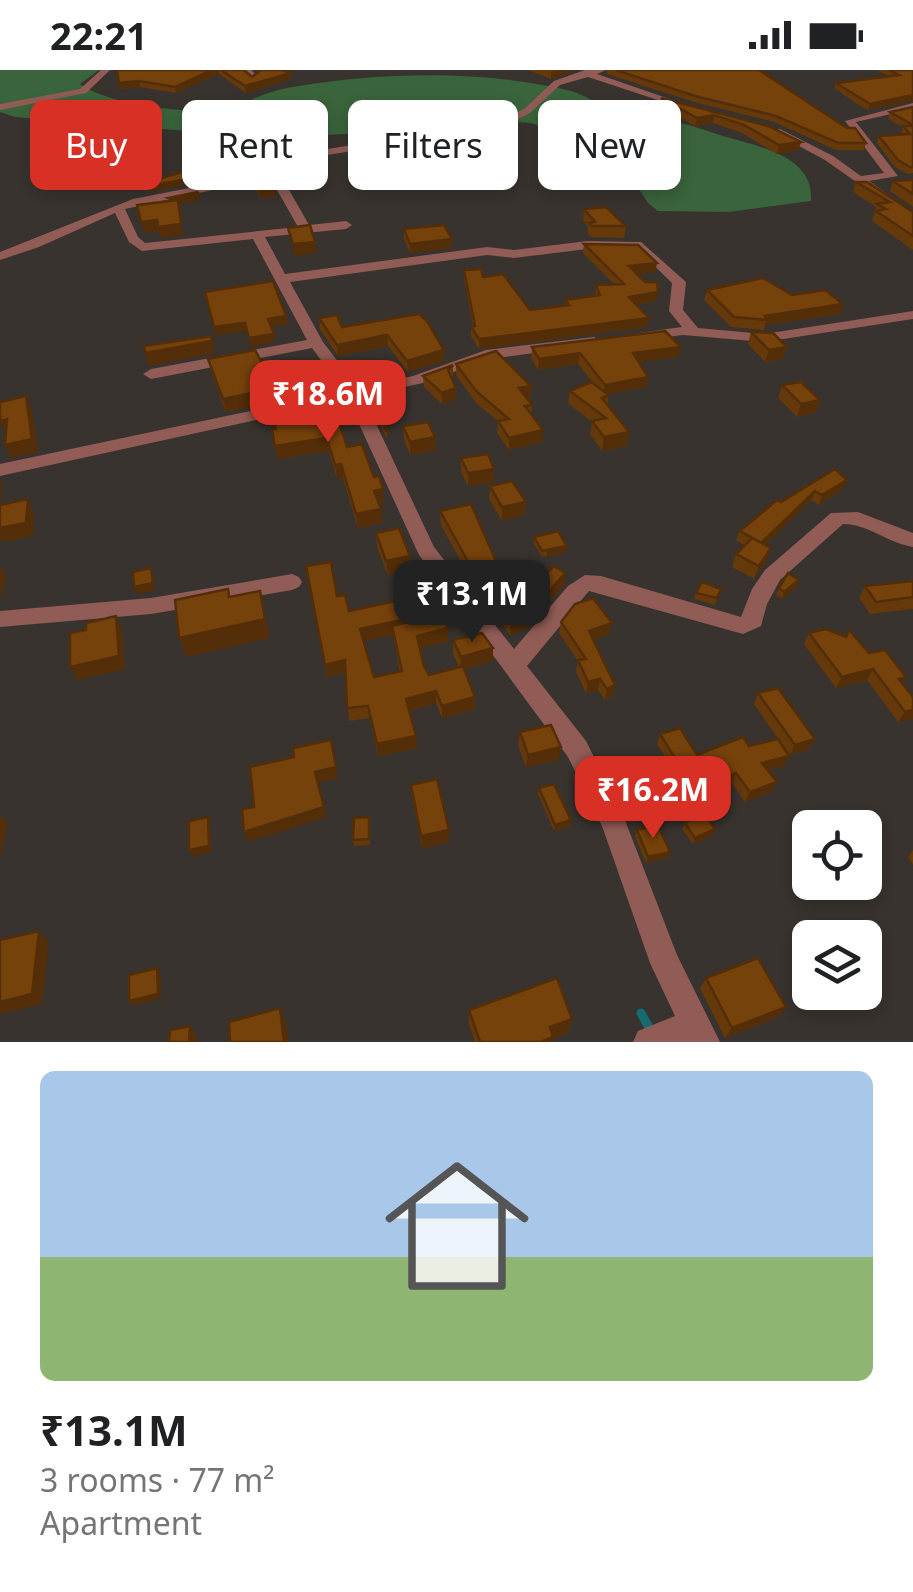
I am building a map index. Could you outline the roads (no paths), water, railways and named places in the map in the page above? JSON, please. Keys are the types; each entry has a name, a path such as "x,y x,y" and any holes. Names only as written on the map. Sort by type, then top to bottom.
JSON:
{"street":[{"path":"0,107 84,90 106,70"},
{"path":"245,70 255,77"},
{"path":"568,70 706,112"},
{"path":"0,256 44,242 118,208 236,182 235,169 239,166 502,124 527,111 550,87 602,70"},
{"path":"897,176 850,121 913,106"},
{"path":"770,128 829,158 913,218"},
{"path":"859,179 897,176"},
{"path":"870,187 897,176"},
{"path":"284,190 306,230"},
{"path":"118,208 142,247 346,224"},
{"path":"258,236 316,343 353,392 426,550 516,664 576,749 599,794 665,963 699,1032 650,1042"},
{"path":"280,278 487,251 514,254 587,245 641,246 678,282 676,310 694,332"},
{"path":"0,470 417,380 486,355 694,332 764,338 913,316"},
{"path":"150,374 316,343"},
{"path":"516,664 575,590 585,584 601,584 744,626 753,620 754,604 774,575 838,518 868,520 905,540 913,540"},
{"path":"0,619 151,606 292,582"}],"waterway":[{"path":"641,1013 652,1033"}]}
